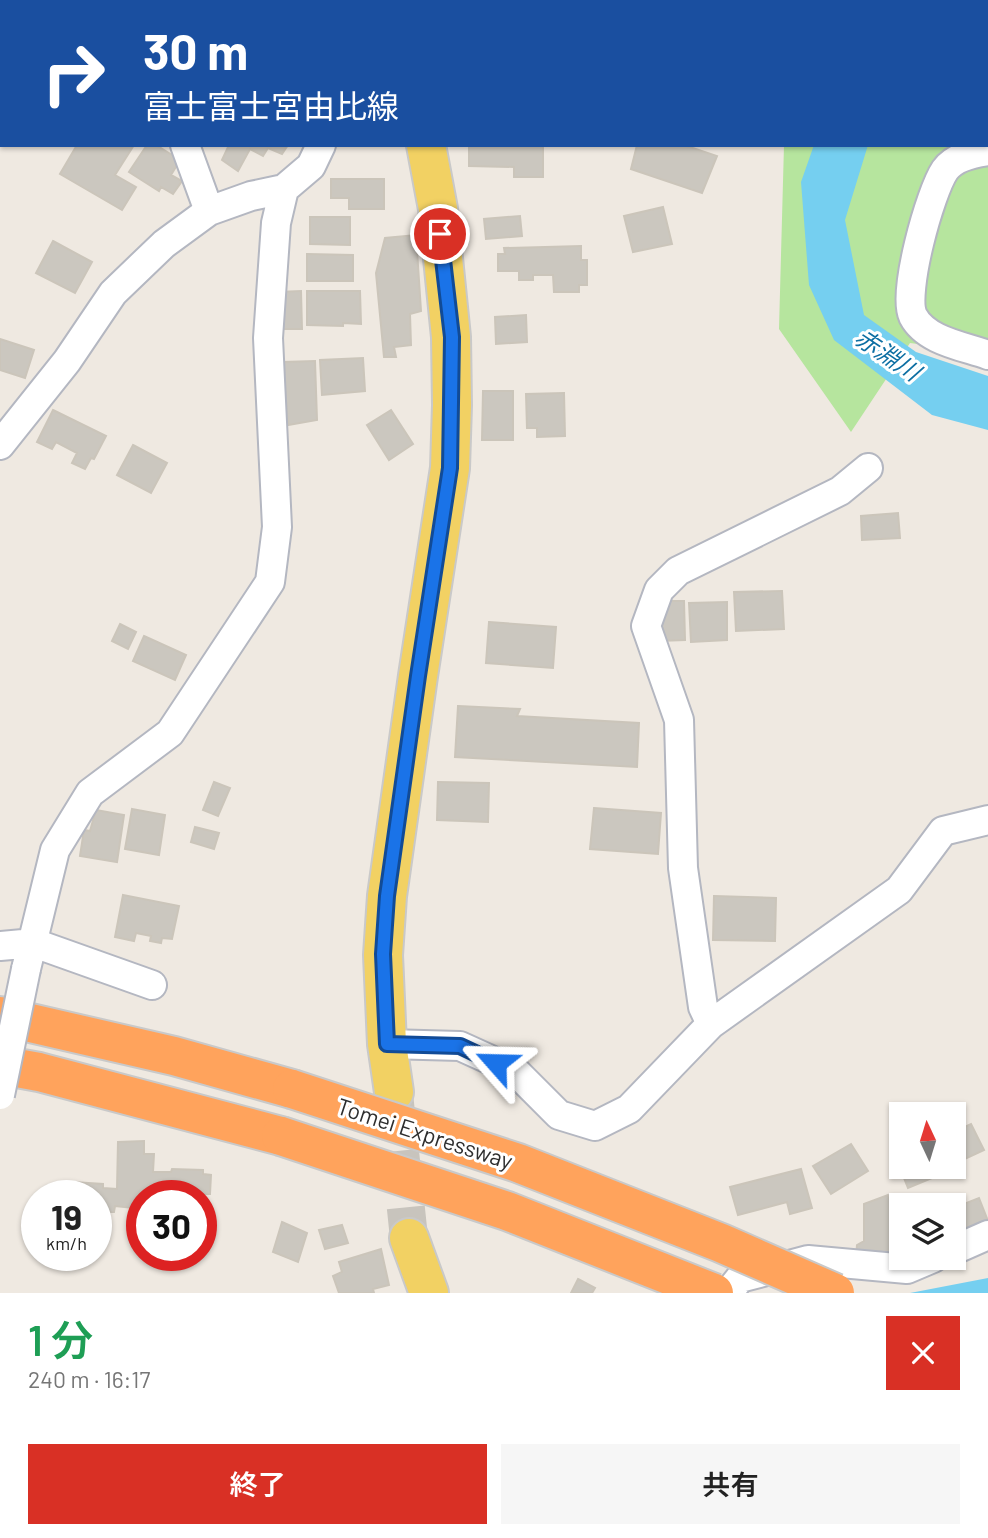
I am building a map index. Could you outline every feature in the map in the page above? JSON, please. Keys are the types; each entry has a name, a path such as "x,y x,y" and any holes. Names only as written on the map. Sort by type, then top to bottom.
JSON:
{"highway":[{"name":"Tomei Expressway","path":"0,1016 174,1056 292,1089 518,1163 721,1243 835,1293"},
{"name":"Tomei Expressway","path":"0,1065 39,1072 281,1136 507,1211 714,1293"}],"main road":[{"path":"394,1092 387,1044 383,954 387,896 450,468 452,337 438,209 426,147"},
{"path":"409,1238 429,1293"}],"street":[{"path":"186,147 209,211"},
{"path":"0,445 67,362 113,293 163,244 209,211 251,196 284,189 312,166 320,147"},
{"path":"988,151 969,153 946,169 923,233 910,290 912,315 929,335 988,355"},
{"path":"0,1096 55,850 90,793 170,733 270,582 277,527 268,338 276,223 284,189"},
{"path":"711,1024 703,1007 683,868 679,720 646,626 659,590 678,571 840,491 868,468"},
{"path":"387,1044 460,1046 515,1071 559,1115 595,1126 629,1109 711,1024 899,890 943,831 988,820"},
{"path":"0,946 30,956 152,985"},
{"path":"966,1245 988,1236"},
{"path":"728,1293 740,1278 808,1260 889,1267"}],"green space":[{"path":"784,147 988,147 988,353 910,343 851,432 779,329"}],"water":[{"name":"赤淵川","path":"813,147 867,147 845,220 864,315 916,352 988,376 988,430 932,415 834,340 809,285 801,182"},
{"path":"988,1278 988,1293 910,1293"}],"building":[{"path":"76,147 133,147 115,175 136,187 122,210 60,174"},
{"path":"146,147 159,147 180,160 171,175 182,181 173,194 161,187 159,191 129,172"},
{"path":"228,147 287,147 282,154 268,148 263,156 250,149 238,171 222,160"},
{"path":"469,147 543,147 543,177 514,177 514,167 469,166"},
{"path":"636,147 690,147 717,156 702,193 631,169"},
{"path":"331,179 384,179 384,209 349,209 349,198 331,198"},
{"path":"663,207 672,244 633,252 624,216"},
{"path":"520,216 522,236 486,239 484,219"},
{"path":"310,217 350,217 350,245 310,244"},
{"path":"416,235 421,311 410,314 411,345 394,347 396,357 384,357 376,273 385,238"},
{"path":"53,241 92,262 75,293 36,273"},
{"path":"581,246 581,260 587,260 587,285 579,285 579,292 554,292 553,275 533,275 533,280 519,280 519,271 498,271 498,254 505,254 504,248"},
{"path":"307,254 353,255 353,281 307,281"},
{"path":"301,291 302,329 278,329 278,292"},
{"path":"307,291 360,291 361,324 307,325"},
{"path":"526,315 527,342 496,344 495,317"},
{"path":"0,339 34,350 25,378 0,370"},
{"path":"363,358 365,391 322,395 320,360"},
{"path":"315,361 317,420 288,425 283,362"},
{"path":"483,391 513,391 513,440 482,440"},
{"path":"564,393 565,436 537,437 537,428 527,428 526,394"},
{"path":"53,410 106,436 94,459 91,458 85,469 72,463 77,453 56,442 52,449 37,442"},
{"path":"391,410 413,444 389,460 367,425"},
{"path":"133,445 167,463 151,493 117,475"},
{"path":"898,513 900,538 862,540 861,516"},
{"path":"782,591 784,629 736,631 734,592"},
{"path":"657,601 684,601 685,640 658,641"},
{"path":"727,602 727,640 691,642 689,603"},
{"path":"489,622 556,627 553,668 486,663"},
{"path":"120,624 136,632 128,649 112,641"},
{"path":"144,636 186,655 175,680 133,661"},
{"path":"458,706 520,709 517,716 639,723 637,767 455,757"},
{"path":"214,782 230,788 218,816 203,810"},
{"path":"438,782 489,783 488,822 437,820"},
{"path":"594,808 661,813 658,854 590,849"},
{"path":"132,809 165,815 159,855 125,849"},
{"path":"96,810 124,815 117,862 80,856 84,830 90,831"},
{"path":"195,827 219,833 214,849 191,842"},
{"path":"123,895 179,906 172,939 162,938 161,943 150,941 151,936 136,933 134,941 115,937"},
{"path":"714,896 776,898 775,941 713,940"},
{"path":"971,1124 984,1150 966,1158 966,1126"},
{"path":"144,1141 144,1154 154,1154 153,1172 171,1172 172,1169 203,1170 203,1174 211,1175 211,1180 126,1180 126,1207 115,1206 112,1212 112,1189 117,1189 118,1142"},
{"path":"851,1144 868,1171 831,1194 813,1166"},
{"path":"801,1169 812,1208 790,1214 787,1202 738,1215 730,1187"},
{"path":"905,1180 927,1180 908,1188"},
{"path":"888,1195 889,1256 856,1257 857,1245 864,1241 864,1204"},
{"path":"979,1198 988,1221 966,1229 966,1203"},
{"path":"282,1222 307,1233 298,1262 273,1252"},
{"path":"342,1225 348,1243 325,1249 319,1230"},
{"path":"381,1249 389,1285 373,1289 374,1293 339,1293 333,1276 342,1272 339,1262"},
{"path":"578,1279 595,1288 592,1293 571,1293"}],"tunnel":[{"path":"394,1094 409,1238"}],"route":[{"path":"440,234 452,337 450,468 387,896 383,954 387,1044 460,1046 496,1063"}]}
